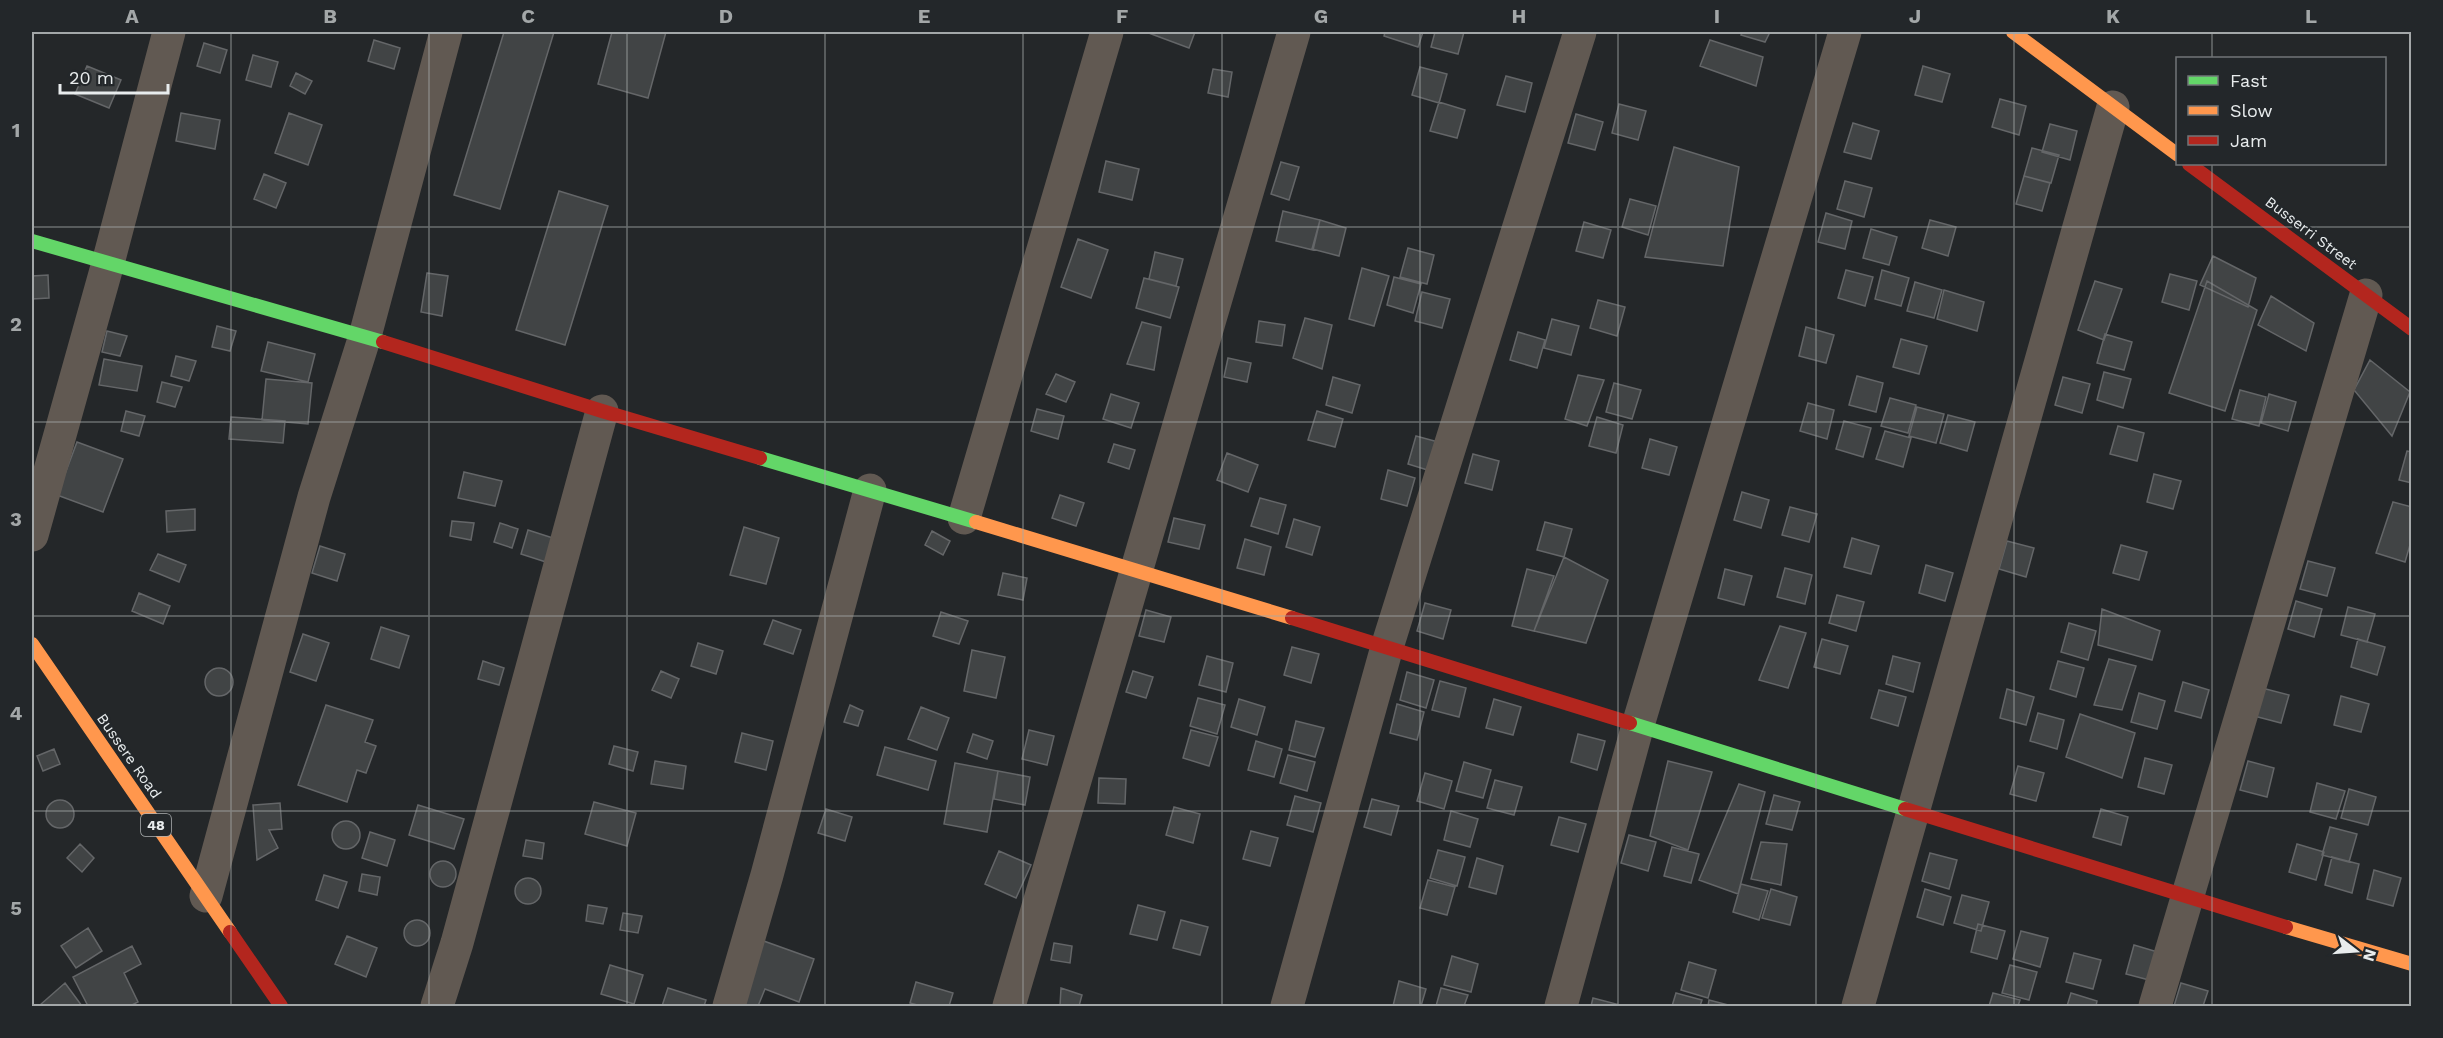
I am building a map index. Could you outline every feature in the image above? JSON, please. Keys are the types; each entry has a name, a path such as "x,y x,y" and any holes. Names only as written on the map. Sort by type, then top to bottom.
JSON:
{"street":[{"path":"32,535 108,263 168,32"},
{"path":"206,896 314,497 365,336 446,32"},
{"path":"964,518 1107,32"},
{"path":"1009,1006 1294,32"},
{"path":"1287,1006 1388,647 1580,32"},
{"path":"1561,1006 1638,725 1845,32"},
{"path":"2013,32 2176,153"},
{"path":"1858,1006 2113,106"},
{"name":"Busserri Street","path":"2190,165 2412,329"},
{"path":"32,241 365,336 602,411 1136,569 2187,897 2412,964"},
{"path":"2155,1006 2367,295"},
{"path":"437,1006 458,943 602,411"},
{"path":"729,1006 767,875 870,490"},
{"name":"Bussere Road","path":"37,665 206,896 281,1006"}],"building":[{"path":"504,32 554,32 500,209 454,195"},
{"path":"612,32 666,32 648,98 598,84"},
{"path":"1146,32 1195,32 1189,48"},
{"path":"1385,32 1423,32 1418,47 1384,36"},
{"path":"1435,32 1464,32 1458,54 1431,47"},
{"path":"1742,32 1770,32 1765,42 1741,35"},
{"path":"374,40 400,48 394,69 368,61"},
{"path":"1710,40 1763,57 1756,86 1700,66"},
{"path":"204,43 227,50 220,73 197,66"},
{"path":"253,55 278,62 271,87 246,80"},
{"path":"87,66 121,80 109,108 75,94"},
{"path":"1923,66 1950,74 1942,102 1915,95"},
{"path":"1420,67 1447,74 1439,103 1412,95"},
{"path":"1213,69 1232,72 1228,97 1208,93"},
{"path":"296,73 312,81 305,94 290,86"},
{"path":"1506,76 1532,83 1525,112 1497,105"},
{"path":"2000,99 2026,106 2019,135 1992,127"},
{"path":"1439,102 1465,110 1457,138 1430,131"},
{"path":"1619,104 1646,111 1638,140 1612,133"},
{"path":"181,113 220,120 215,149 176,141"},
{"path":"289,113 322,125 308,165 275,153"},
{"path":"1576,114 1603,122 1595,150 1568,143"},
{"path":"1853,123 1879,131 1871,159 1844,152"},
{"path":"2050,124 2077,131 2070,160 2042,152"},
{"path":"1674,147 1739,167 1723,266 1645,257"},
{"path":"2032,148 2059,155 2051,183 2024,176"},
{"path":"1106,161 1139,169 1132,200 1099,192"},
{"path":"1106,161 1139,169 1132,200 1099,192"},
{"path":"1281,162 1299,167 1289,200 1271,194"},
{"path":"264,174 286,183 276,208 254,199"},
{"path":"2024,176 2050,183 2042,211 2016,204"},
{"path":"1845,181 1872,188 1864,217 1837,209"},
{"path":"559,191 608,206 565,345 516,330"},
{"path":"1630,199 1656,206 1648,235 1622,227"},
{"path":"1283,211 1320,220 1313,250 1276,241"},
{"path":"1826,213 1852,221 1845,249 1818,242"},
{"path":"1320,220 1346,228 1339,256 1312,249"},
{"path":"1930,220 1956,227 1948,256 1922,248"},
{"path":"1584,222 1611,230 1603,258 1576,251"},
{"path":"1871,229 1897,237 1889,265 1863,258"},
{"path":"1078,239 1108,250 1091,298 1061,287"},
{"path":"1408,248 1434,255 1427,284 1400,277"},
{"path":"1155,252 1183,259 1176,286 1149,279"},
{"path":"2213,256 2256,278 2248,307 2200,285"},
{"path":"1362,268 1389,276 1374,326 1349,319"},
{"path":"1846,270 1873,277 1865,306 1838,298"},
{"path":"1882,270 1909,278 1901,306 1875,299"},
{"path":"427,273 448,276 442,316 421,312"},
{"path":"2170,274 2197,281 2189,310 2162,302"},
{"path":"48,275 49,298 32,299 32,276"},
{"path":"1394,277 1421,284 1413,313 1387,305"},
{"path":"1144,278 1179,287 1170,318 1136,308"},
{"path":"2095,281 2122,289 2104,340 2078,330"},
{"path":"2207,281 2257,310 2225,411 2169,393"},
{"path":"1915,282 1942,290 1934,318 1907,311"},
{"path":"1944,290 1984,302 1977,331 1937,319"},
{"path":"1422,292 1450,299 1442,328 1415,321"},
{"path":"2271,296 2314,323 2306,351 2258,325"},
{"path":"1598,300 1625,307 1617,336 1590,328"},
{"path":"1305,318 1332,325 1322,369 1293,358"},
{"path":"1552,319 1579,326 1571,355 1544,348"},
{"path":"1259,321 1285,325 1282,346 1256,342"},
{"path":"1142,322 1161,327 1154,370 1127,364"},
{"path":"217,326 236,331 230,351 212,347"},
{"path":"1806,327 1834,335 1826,363 1799,356"},
{"path":"107,331 127,336 120,356 102,352"},
{"path":"1518,332 1545,340 1537,368 1510,360"},
{"path":"2105,334 2132,342 2124,370 2097,363"},
{"path":"1901,339 1927,346 1919,374 1893,367"},
{"path":"268,342 315,354 308,382 261,371"},
{"path":"176,356 196,361 189,381 171,376"},
{"path":"1228,358 1251,363 1247,382 1224,377"},
{"path":"104,359 142,366 137,391 99,385"},
{"path":"2370,360 2410,392 2392,436 2354,390"},
{"path":"2104,372 2131,379 2123,408 2097,400"},
{"path":"1056,374 1075,382 1066,402 1046,394"},
{"path":"1578,375 1604,380 1587,426 1565,419"},
{"path":"1857,376 1883,383 1876,412 1849,405"},
{"path":"1333,377 1360,385 1352,413 1326,405"},
{"path":"2063,377 2090,384 2082,413 2055,405"},
{"path":"266,379 312,383 308,424 262,420"},
{"path":"162,382 182,387 175,407 157,402"},
{"path":"1614,383 1641,390 1632,419 1606,412"},
{"path":"2240,390 2266,397 2259,426 2232,419"},
{"path":"1111,394 1139,403 1131,428 1103,419"},
{"path":"2269,394 2296,402 2288,431 2261,423"},
{"path":"1890,398 1916,405 1908,433 1881,426"},
{"path":"1808,403 1834,410 1827,439 1800,431"},
{"path":"1917,407 1944,414 1936,443 1909,436"},
{"path":"1037,409 1064,416 1058,439 1031,431"},
{"path":"126,411 145,416 139,436 121,431"},
{"path":"1317,411 1343,419 1335,447 1308,440"},
{"path":"1948,415 1975,422 1967,451 1940,443"},
{"path":"231,417 285,421 283,443 229,439"},
{"path":"1597,417 1623,425 1616,453 1589,446"},
{"path":"1844,421 1871,428 1863,457 1836,449"},
{"path":"2118,426 2144,433 2137,461 2110,454"},
{"path":"1885,431 1911,438 1903,467 1876,459"},
{"path":"1416,436 1442,443 1434,472 1408,464"},
{"path":"1650,439 1677,447 1669,475 1642,468"},
{"path":"77,442 123,459 103,512 57,495"},
{"path":"1114,444 1135,450 1129,469 1108,462"},
{"path":"2407,451 2412,452 2412,483 2399,480"},
{"path":"1227,453 1258,465 1248,492 1217,480"},
{"path":"1473,454 1499,461 1492,490 1465,483"},
{"path":"1388,470 1415,478 1407,506 1381,499"},
{"path":"464,472 502,481 495,506 458,498"},
{"path":"2154,474 2181,481 2173,509 2147,502"},
{"path":"1742,492 1769,500 1761,528 1734,520"},
{"path":"1060,495 1084,503 1076,526 1052,518"},
{"path":"1260,498 1286,505 1278,534 1251,526"},
{"path":"2393,502 2412,507 2412,538 2405,562 2376,553"},
{"path":"1790,507 1817,514 1809,542 1782,535"},
{"path":"195,509 195,530 167,532 166,511"},
{"path":"1174,518 1205,525 1199,549 1168,542"},
{"path":"1294,519 1320,527 1312,555 1286,547"},
{"path":"452,521 474,523 471,540 450,536"},
{"path":"1545,522 1572,529 1564,557 1537,550"},
{"path":"500,523 518,529 512,548 494,542"},
{"path":"744,527 779,538 766,584 730,575"},
{"path":"528,530 556,539 549,563 521,554"},
{"path":"932,531 950,541 943,555 925,545"},
{"path":"1852,538 1879,546 1871,574 1844,567"},
{"path":"1245,539 1271,547 1264,575 1237,568"},
{"path":"2007,541 2034,548 2026,577 1999,569"},
{"path":"2121,545 2147,552 2139,580 2113,573"},
{"path":"320,546 345,554 337,581 312,573"},
{"path":"158,554 186,565 179,582 150,570"},
{"path":"1564,557 1608,580 1586,643 1534,631"},
{"path":"2308,561 2335,568 2327,596 2300,589"},
{"path":"1926,565 1953,573 1945,601 1919,593"},
{"path":"1785,568 1812,575 1805,604 1777,597"},
{"path":"1527,569 1554,576 1534,631 1512,626"},
{"path":"1725,569 1752,576 1744,605 1718,598"},
{"path":"1003,573 1027,578 1023,600 998,595"},
{"path":"139,593 170,606 163,624 132,611"},
{"path":"1837,595 1864,602 1856,631 1829,623"},
{"path":"2296,601 2322,609 2314,637 2288,629"},
{"path":"1425,603 1451,610 1443,639 1417,631"},
{"path":"2348,607 2375,614 2367,642 2341,635"},
{"path":"2102,609 2160,631 2152,660 2098,645"},
{"path":"1146,610 1171,617 1164,642 1139,636"},
{"path":"941,612 968,621 959,644 933,636"},
{"path":"773,620 801,630 793,654 764,644"},
{"path":"2069,623 2096,631 2088,660 2061,652"},
{"path":"1780,626 1806,633 1788,688 1759,680"},
{"path":"381,627 409,636 399,668 371,659"},
{"path":"303,634 329,643 316,681 290,672"},
{"path":"1822,639 1848,646 1840,674 1814,667"},
{"path":"2358,639 2385,647 2377,675 2351,667"},
{"path":"698,643 723,651 716,674 691,666"},
{"path":"1292,647 1319,654 1311,683 1284,675"},
{"path":"972,650 1005,657 996,698 964,691"},
{"path":"1207,656 1233,663 1226,692 1199,685"},
{"path":"1893,656 1920,663 1913,692 1886,684"},
{"path":"2109,659 2136,666 2122,710 2094,705"},
{"path":"483,661 504,668 499,685 478,679"},
{"path":"2058,661 2084,668 2076,697 2050,689"},
{"path":"219,668 229,672 233,682 229,692 219,696 209,692 205,682 209,672"},
{"path":"661,671 679,679 671,698 652,690"},
{"path":"1133,671 1153,677 1146,698 1126,692"},
{"path":"1407,672 1434,680 1426,708 1400,700"},
{"path":"1440,681 1466,688 1459,717 1432,710"},
{"path":"2183,682 2209,690 2201,718 2175,711"},
{"path":"2262,688 2289,695 2281,723 2254,716"},
{"path":"2007,689 2034,697 2026,725 2000,718"},
{"path":"1879,690 1906,697 1898,726 1871,718"},
{"path":"2139,693 2165,701 2157,729 2131,722"},
{"path":"2341,696 2369,704 2361,732 2334,725"},
{"path":"1198,698 1225,705 1217,734 1190,726"},
{"path":"1239,699 1265,707 1257,735 1231,727"},
{"path":"1494,699 1521,707 1513,735 1486,728"},
{"path":"1397,704 1424,712 1417,740 1390,733"},
{"path":"326,705 373,720 365,742 376,746 366,773 357,770 347,802 298,785"},
{"path":"850,705 863,711 858,726 844,722"},
{"path":"921,707 949,718 937,750 908,739"},
{"path":"2038,713 2064,720 2057,749 2030,741"},
{"path":"2080,714 2135,733 2122,778 2066,757"},
{"path":"1296,721 1324,728 1315,757 1289,750"},
{"path":"1029,730 1054,736 1047,765 1022,759"},
{"path":"1191,730 1218,737 1209,766 1183,758"},
{"path":"742,733 773,741 766,770 735,762"},
{"path":"973,734 993,741 987,759 967,752"},
{"path":"1578,734 1605,741 1597,770 1571,762"},
{"path":"1256,741 1282,749 1274,777 1248,770"},
{"path":"614,746 638,752 633,771 609,764"},
{"path":"885,747 936,761 928,790 877,775"},
{"path":"54,749 60,764 43,771 37,756"},
{"path":"1288,755 1315,762 1307,791 1280,783"},
{"path":"2145,758 2172,765 2164,794 2138,787"},
{"path":"655,761 686,766 683,789 651,784"},
{"path":"1668,761 1712,772 1688,850 1650,836"},
{"path":"2248,761 2274,768 2267,797 2240,790"},
{"path":"1464,762 1491,770 1483,798 1456,791"},
{"path":"955,763 998,771 987,832 944,824"},
{"path":"2018,766 2044,773 2036,801 2010,794"},
{"path":"998,771 1030,777 1025,805 994,799"},
{"path":"1425,773 1452,781 1444,809 1417,801"},
{"path":"1099,778 1126,779 1125,804 1098,803"},
{"path":"1495,780 1522,787 1514,815 1487,808"},
{"path":"2317,783 2345,791 2336,819 2310,812"},
{"path":"1739,784 1765,792 1738,894 1699,880"},
{"path":"2349,789 2376,797 2368,825 2341,818"},
{"path":"1774,795 1800,802 1792,830 1766,824"},
{"path":"1295,796 1321,803 1313,832 1287,825"},
{"path":"1372,799 1399,806 1391,835 1364,827"},
{"path":"60,800 70,804 74,814 70,824 60,828 50,824 46,814 50,804"},
{"path":"594,802 636,813 627,846 585,834"},
{"path":"280,803 282,829 269,830 278,848 257,860 253,805"},
{"path":"418,805 464,819 454,849 409,835"},
{"path":"1174,807 1200,814 1193,843 1166,835"},
{"path":"826,809 852,817 845,841 818,833"},
{"path":"2101,809 2128,817 2121,845 2093,837"},
{"path":"1451,811 1478,819 1470,847 1444,840"},
{"path":"1559,817 1586,824 1578,852 1551,845"},
{"path":"346,821 356,825 360,835 356,845 346,849 336,845 332,835 336,825"},
{"path":"2330,827 2357,834 2349,862 2322,855"},
{"path":"1251,831 1278,838 1270,866 1243,859"},
{"path":"370,832 395,840 387,866 362,858"},
{"path":"1629,835 1656,842 1648,871 1621,863"},
{"path":"526,840 544,843 542,859 523,856"},
{"path":"1761,842 1787,844 1781,885 1751,879"},
{"path":"80,844 94,858 82,872 67,858"},
{"path":"2297,844 2324,852 2316,880 2289,872"},
{"path":"1672,847 1699,854 1691,883 1664,876"},
{"path":"1438,850 1465,857 1457,886 1430,878"},
{"path":"999,851 1031,865 1016,898 985,884"},
{"path":"1930,853 1957,860 1949,889 1922,881"},
{"path":"2332,857 2359,864 2352,893 2325,885"},
{"path":"1477,858 1503,866 1496,894 1469,887"},
{"path":"443,861 452,865 456,874 452,883 443,887 434,883 430,874 434,865"},
{"path":"2374,870 2401,878 2393,906 2367,899"},
{"path":"362,874 380,877 377,895 359,891"},
{"path":"324,875 347,882 338,908 316,900"},
{"path":"528,878 537,882 541,891 537,900 528,904 519,900 515,891 519,882"},
{"path":"1428,880 1455,887 1447,915 1420,908"},
{"path":"1741,884 1768,891 1759,920 1733,912"},
{"path":"1771,889 1797,897 1790,925 1762,918"},
{"path":"1925,889 1951,897 1943,925 1917,917"},
{"path":"1962,895 1989,902 1981,931 1954,923"},
{"path":"588,905 607,908 603,924 586,921"},
{"path":"1138,905 1165,912 1157,940 1130,934"},
{"path":"623,913 642,916 638,933 620,930"},
{"path":"417,920 426,924 430,933 426,942 417,946 408,942 404,933 408,924"},
{"path":"1181,920 1208,927 1200,955 1173,948"},
{"path":"1978,924 2005,931 1997,959 1971,952"},
{"path":"88,928 102,951 76,968 61,946"},
{"path":"2021,931 2048,938 2040,967 2013,959"},
{"path":"347,936 377,948 366,977 335,964"},
{"path":"761,940 814,959 799,1002 765,989 758,1006 738,1006"},
{"path":"1054,943 1072,946 1070,963 1051,960"},
{"path":"2134,945 2161,953 2153,981 2126,974"},
{"path":"132,946 141,964 124,973 138,1002 130,1006 88,1006 73,977"},
{"path":"2074,953 2101,960 2093,989 2066,982"},
{"path":"1452,956 1478,964 1471,992 1444,985"},
{"path":"1689,962 1716,970 1708,998 1681,990"},
{"path":"610,965 643,975 634,1004 601,994"},
{"path":"2010,965 2037,972 2029,1000 2002,993"},
{"path":"1399,981 1426,989 1421,1006 1393,1006"},
{"path":"916,982 953,993 949,1006 921,1006 910,1003"},
{"path":"65,983 82,1006 40,1005"},
{"path":"2181,983 2208,991 2203,1006 2174,1006"},
{"path":"668,988 706,1000 704,1006 662,1006"},
{"path":"1061,988 1082,995 1079,1006 1060,1006"},
{"path":"1441,988 1468,995 1464,1006 1436,1006"},
{"path":"1676,993 1702,1000 1700,1006 1672,1006"},
{"path":"1993,993 2020,1000 2018,1006 1989,1006"},
{"path":"2071,993 2097,1001 2096,1006 2067,1006"},
{"path":"1593,998 1620,1005 1620,1006 1591,1006"},
{"path":"1709,1000 1732,1006 1708,1006"}],"traffic: fast":[{"path":"32,241 383,342"},
{"path":"760,458 976,522"},
{"path":"1630,723 1905,809"}],"traffic: slow":[{"path":"2013,32 2176,154"},
{"path":"976,522 1292,618"},
{"path":"32,644 230,932"},
{"path":"2286,927 2412,964"}],"traffic: jam":[{"path":"2190,165 2412,329"},
{"path":"383,342 760,458"},
{"path":"1292,618 1630,723"},
{"path":"1905,809 2286,927"},
{"path":"230,932 281,1006"}]}
